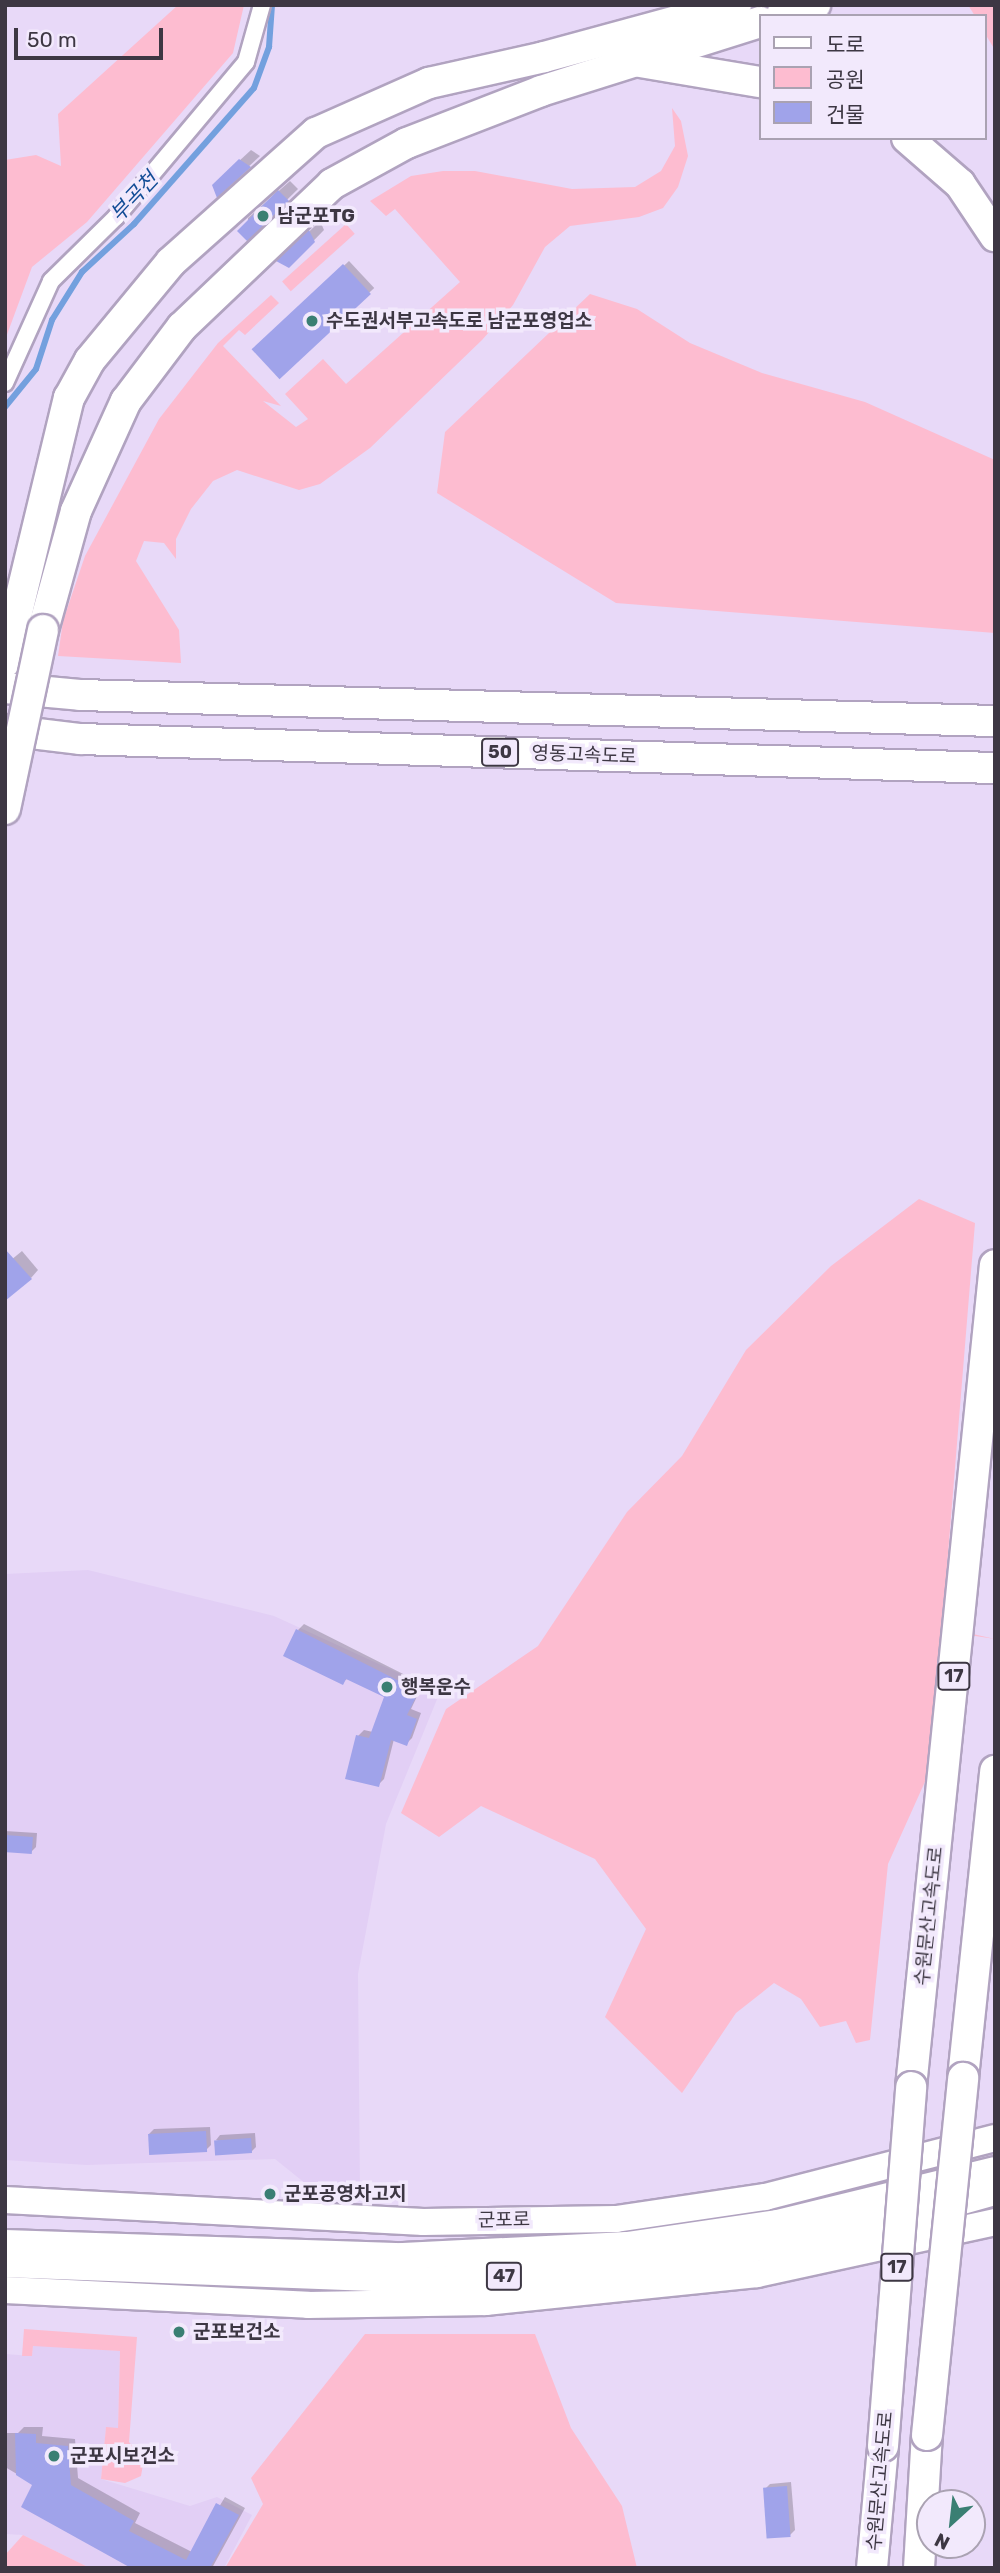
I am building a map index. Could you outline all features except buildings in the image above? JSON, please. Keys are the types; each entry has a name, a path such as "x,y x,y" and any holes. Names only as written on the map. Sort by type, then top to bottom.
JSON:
{"highway":[{"path":"628,48 679,5"},
{"path":"5,809 43,630 76,511 126,401 182,327 332,184 407,143 628,48 736,5"},
{"path":"787,14 815,5"},
{"path":"5,662 69,398 90,360 171,262 316,133 429,83 758,22"},
{"path":"628,48 758,81"},
{"path":"909,140 960,184 995,236"},
{"path":"5,688 80,695 995,721"},
{"name":"영동고속도로","path":"5,730 80,739 995,768"},
{"name":"수원문산고속도로","path":"872,2568 911,2087 995,1265"},
{"name":"17","path":"919,2568 927,2435 995,1771"}],"main road":[{"name":"군포로","path":"5,2200 423,2222 616,2219 765,2197 995,2138"},
{"name":"군포로","path":"5,2243 403,2256 627,2245 778,2222 995,2170"},
{"name":"47","path":"5,2264 431,2280 588,2271 731,2253 881,2224 995,2192"},
{"name":"47","path":"5,2290 308,2305 486,2302 757,2274 995,2222"}],"street":[{"path":"5,383 51,281 116,217 246,62 261,5"}],"shaded area":[{"name":"군포공영차고지","path":"88,1570 274,1616 440,1692 386,1824 358,1974 360,2192 321,2196 275,2159 87,2165 5,2160 5,1574"},
{"name":"군포시보건소","path":"33,2345 120,2351 118,2428 106,2428 101,2479 190,2506 217,2497 252,2515 224,2568 90,2568 23,2535 5,2534 5,2354 32,2356"}],"green space":[{"path":"178,5 244,5 233,53 87,222 32,267 5,340 5,160 36,155 61,166 58,114"},
{"path":"968,5 995,5 995,50 986,35 986,14 974,14"},
{"path":"672,108 681,121 688,156 678,187 663,208 639,217 570,226 545,247 513,305 482,340 370,448 320,484 299,490 237,470 213,481 191,509 176,539 176,559 164,543 144,541 136,561 179,630 181,663 58,656 63,621 85,556 159,419 218,343 271,295 279,303 245,335 239,330 223,346 281,406 263,401 296,427 308,419 285,394 323,359 346,384 460,282 395,209 386,216 370,201 411,176 443,171 475,171 572,189 635,187 661,171 675,146"},
{"path":"346,224 355,234 291,291 282,282"},
{"path":"590,294 637,309 690,343 762,373 865,402 995,460 995,633 616,603 437,493 445,432"},
{"path":"919,1199 975,1223 942,1627 995,1639 943,1631 928,1775 888,1864 870,2040 856,2043 846,2021 820,2027 801,1999 774,1983 736,2013 682,2093 605,2017 646,1929 595,1859 481,1806 439,1837 401,1813 446,1709 538,1646 627,1512 682,1456 746,1350 831,1266"},
{"path":"24,2329 137,2337 129,2442 144,2459 141,2476 125,2483 101,2479 106,2427 118,2428 120,2351 33,2346 32,2356 22,2356"},
{"path":"365,2334 535,2334 571,2428 622,2506 637,2568 225,2568 263,2504 251,2478"},
{"path":"23,2535 90,2568 5,2568 5,2555"}],"waterway":[{"name":"부곡천","path":"5,407 36,369 52,320 82,272 134,224 254,88 269,47 272,5"}],"place":[{"name":"남군포TG","path":"263,216"},
{"name":"수도권서부고속도로 남군포영업소","path":"312,321"},
{"name":"행복운수","path":"387,1687"},
{"name":"군포공영차고지","path":"270,2194"},
{"name":"군포보건소","path":"179,2332"},
{"name":"군포시보건소","path":"54,2456"}]}
